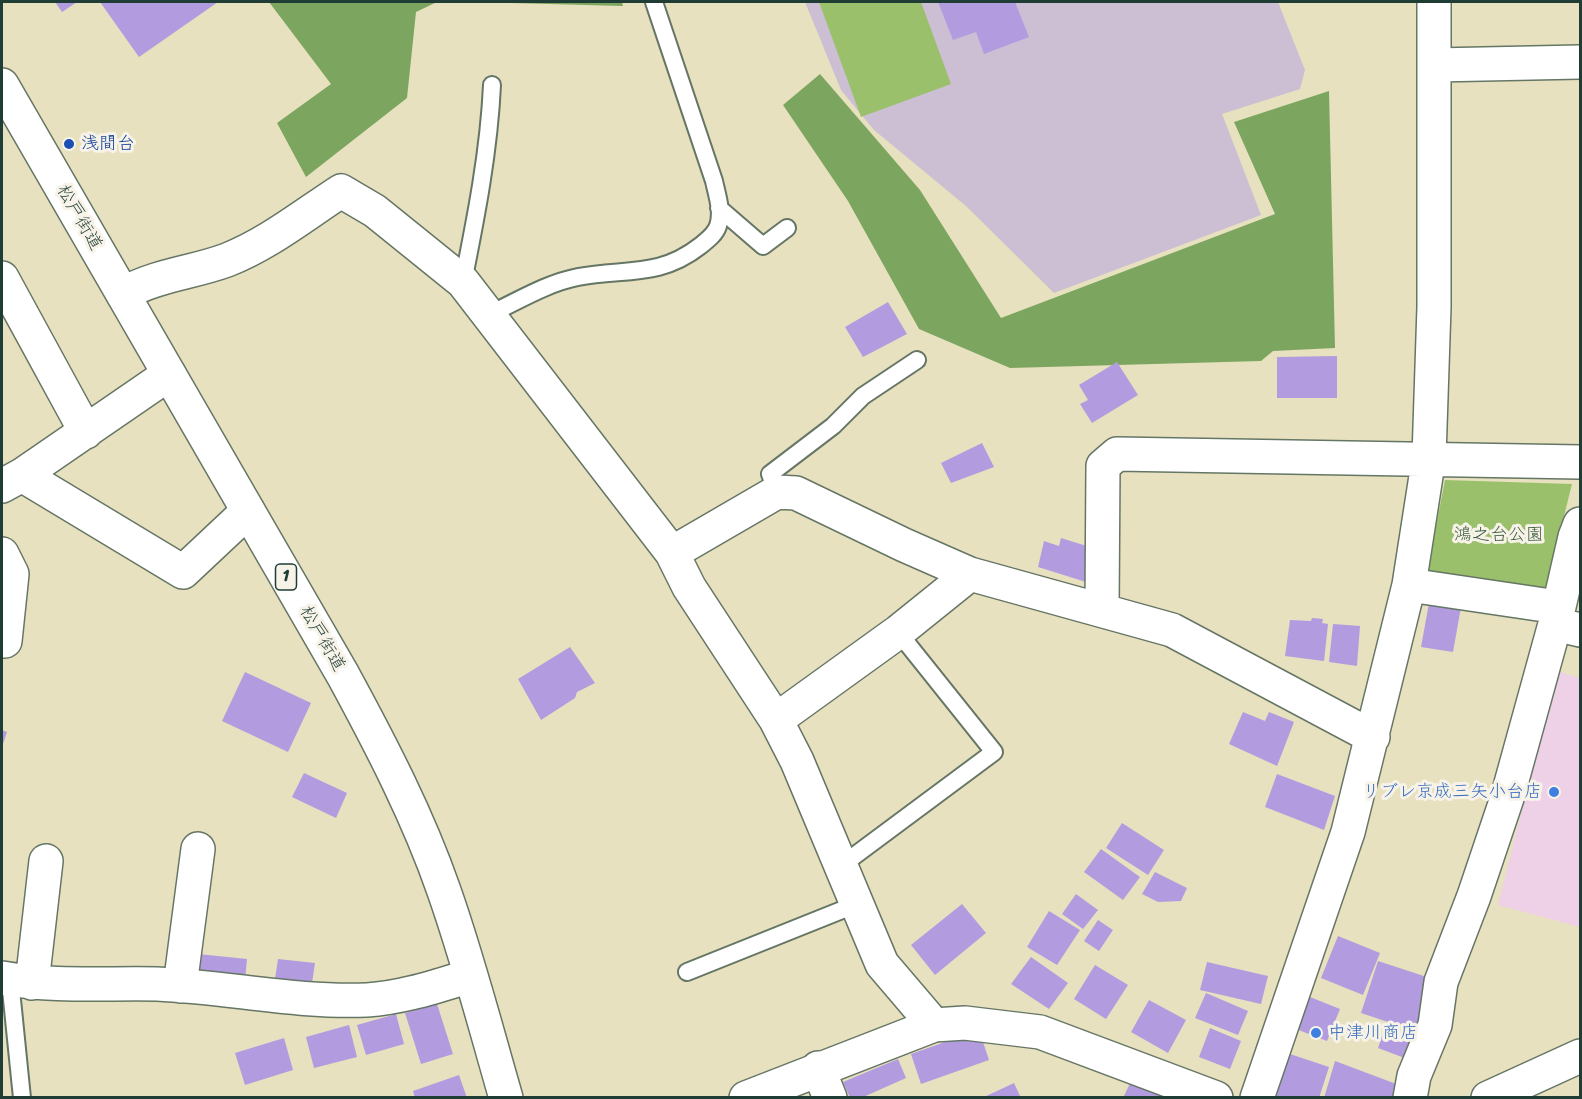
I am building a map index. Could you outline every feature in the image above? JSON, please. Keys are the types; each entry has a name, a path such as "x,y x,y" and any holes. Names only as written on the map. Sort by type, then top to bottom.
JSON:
{"street":[{"path":"1257,1098 1329,892 1373,737 1410,585 1429,458 1434,307 1434,2"},
{"path":"1435,65 1581,62"},
{"name":"松戸街道","path":"2,86 383,749 419,826 444,892 506,1098"},
{"path":"123,294 145,282 227,260 249,249 341,191 375,211 463,282 490,314 568,422 672,553 701,606 776,720 797,761 882,964 934,1024"},
{"path":"2,278 86,432"},
{"path":"169,374 12,481 183,572 248,511"},
{"path":"1102,610 1103,466 1117,454 1581,462"},
{"path":"672,553 777,492 796,493 970,574 1172,630 1373,737"},
{"path":"1410,1098 1414,1076 1435,1024 1441,982 1474,896 1564,621 1575,537 1581,524"},
{"path":"2,554 12,574 5,641 2,641"},
{"path":"776,720 898,632 970,574"},
{"path":"1410,585 1564,621"},
{"path":"180,986 198,849"},
{"path":"46,861 15,980 180,986 325,1000 369,1000 405,994 470,976"},
{"path":"746,1098 934,1024 965,1023 1041,1032 1216,1098"},
{"path":"1488,1098 1581,1056"},
{"path":"818,1068 830,1098"}],"lane":[{"path":"490,314 544,288 577,277 641,271 678,262 710,238 718,227 719,208 714,181 654,2"},
{"path":"463,282 478,204 492,85"},
{"path":"719,208 763,246 787,228"},
{"path":"777,492 770,474 833,426 862,396 917,360"},
{"path":"842,865 993,752 898,632"},
{"path":"687,972 857,904"},
{"path":"15,980 22,1098"}],"shaded area":[{"path":"805,2 1278,2 1305,70 1300,89 1222,114 1261,215 1054,293 966,206 874,130 841,90"},
{"name":"リブレ京成三矢小台店","path":"1557,671 1580,678 1580,927 1498,905"}],"green space":[{"path":"269,2 437,2 416,12 407,98 306,177 277,123 331,84"},
{"path":"474,2 622,2 623,6"},
{"path":"819,2 921,2 951,84 861,117"},
{"path":"820,74 920,190 1001,318 1275,214 1234,122 1329,91 1335,348 1273,351 1261,361 1010,368 919,329 848,201 783,105"},
{"name":"鴻之台公園","path":"1445,480 1572,484 1544,596 1426,578"}],"building":[{"path":"55,2 77,2 62,12"},
{"path":"100,2 218,2 139,57"},
{"path":"938,2 1015,2 1029,37 984,54 976,32 953,40"},
{"path":"888,302 907,334 863,357 845,327"},
{"path":"1337,356 1337,398 1277,398 1277,357"},
{"path":"1117,362 1138,395 1092,423 1080,404 1088,400 1079,385"},
{"path":"982,443 994,467 951,483 941,463"},
{"path":"1061,538 1093,548 1086,582 1038,567 1044,541 1059,546"},
{"path":"1429,603 1461,607 1453,652 1421,647"},
{"path":"1312,618 1323,619 1322,623 1328,624 1324,661 1285,656 1290,620 1311,621"},
{"path":"1333,624 1360,626 1357,666 1329,662"},
{"path":"570,647 595,683 577,692 575,698 541,720 518,679"},
{"path":"245,672 311,703 288,752 222,721"},
{"path":"1243,712 1265,721 1269,712 1294,722 1277,766 1229,744"},
{"path":"2,730 7,732 2,747"},
{"path":"304,773 347,793 336,818 292,797"},
{"path":"1277,774 1335,796 1324,830 1265,807"},
{"path":"1122,823 1164,850 1148,875 1106,848"},
{"path":"1101,849 1140,877 1123,900 1084,872"},
{"path":"1155,872 1187,888 1181,901 1158,902 1142,894"},
{"path":"1076,894 1098,910 1083,929 1062,914"},
{"path":"962,904 986,933 935,975 911,945"},
{"path":"1049,911 1080,930 1057,965 1027,947"},
{"path":"1098,920 1113,930 1099,951 1084,941"},
{"path":"1338,936 1380,953 1363,995 1321,978"},
{"path":"198,954 247,959 245,980 196,974"},
{"path":"1031,957 1068,983 1049,1009 1011,984"},
{"path":"278,959 315,963 312,983 275,979"},
{"path":"1378,961 1433,979 1415,1031 1361,1013"},
{"path":"1207,962 1268,976 1261,1004 1200,990"},
{"path":"1095,965 1128,985 1106,1019 1074,999"},
{"path":"1206,993 1248,1011 1238,1035 1195,1018"},
{"path":"1310,997 1340,1009 1327,1041 1296,1029"},
{"path":"1149,1000 1186,1020 1168,1053 1131,1032"},
{"path":"437,1004 453,1054 421,1064 405,1013"},
{"path":"396,1014 404,1044 366,1055 357,1025"},
{"path":"349,1025 357,1057 314,1068 306,1037"},
{"path":"1210,1028 1241,1041 1230,1069 1199,1057"},
{"path":"979,1030 989,1060 921,1084 911,1054"},
{"path":"1384,1030 1416,1042 1410,1060 1378,1048"},
{"path":"284,1038 293,1070 245,1085 235,1053"},
{"path":"1290,1054 1329,1067 1319,1098 1276,1098"},
{"path":"898,1059 906,1078 861,1098 850,1098 843,1082"},
{"path":"1335,1061 1399,1085 1394,1098 1324,1098"},
{"path":"459,1075 467,1098 415,1098 413,1091"},
{"path":"1132,1079 1178,1098 1123,1098"},
{"path":"1014,1083 1021,1098 982,1098"}],"place":[{"name":"浅間台","path":"69,144"},
{"name":"リブレ京成三矢小台店","path":"1554,792"},
{"name":"中津川商店","path":"1316,1033"}]}
